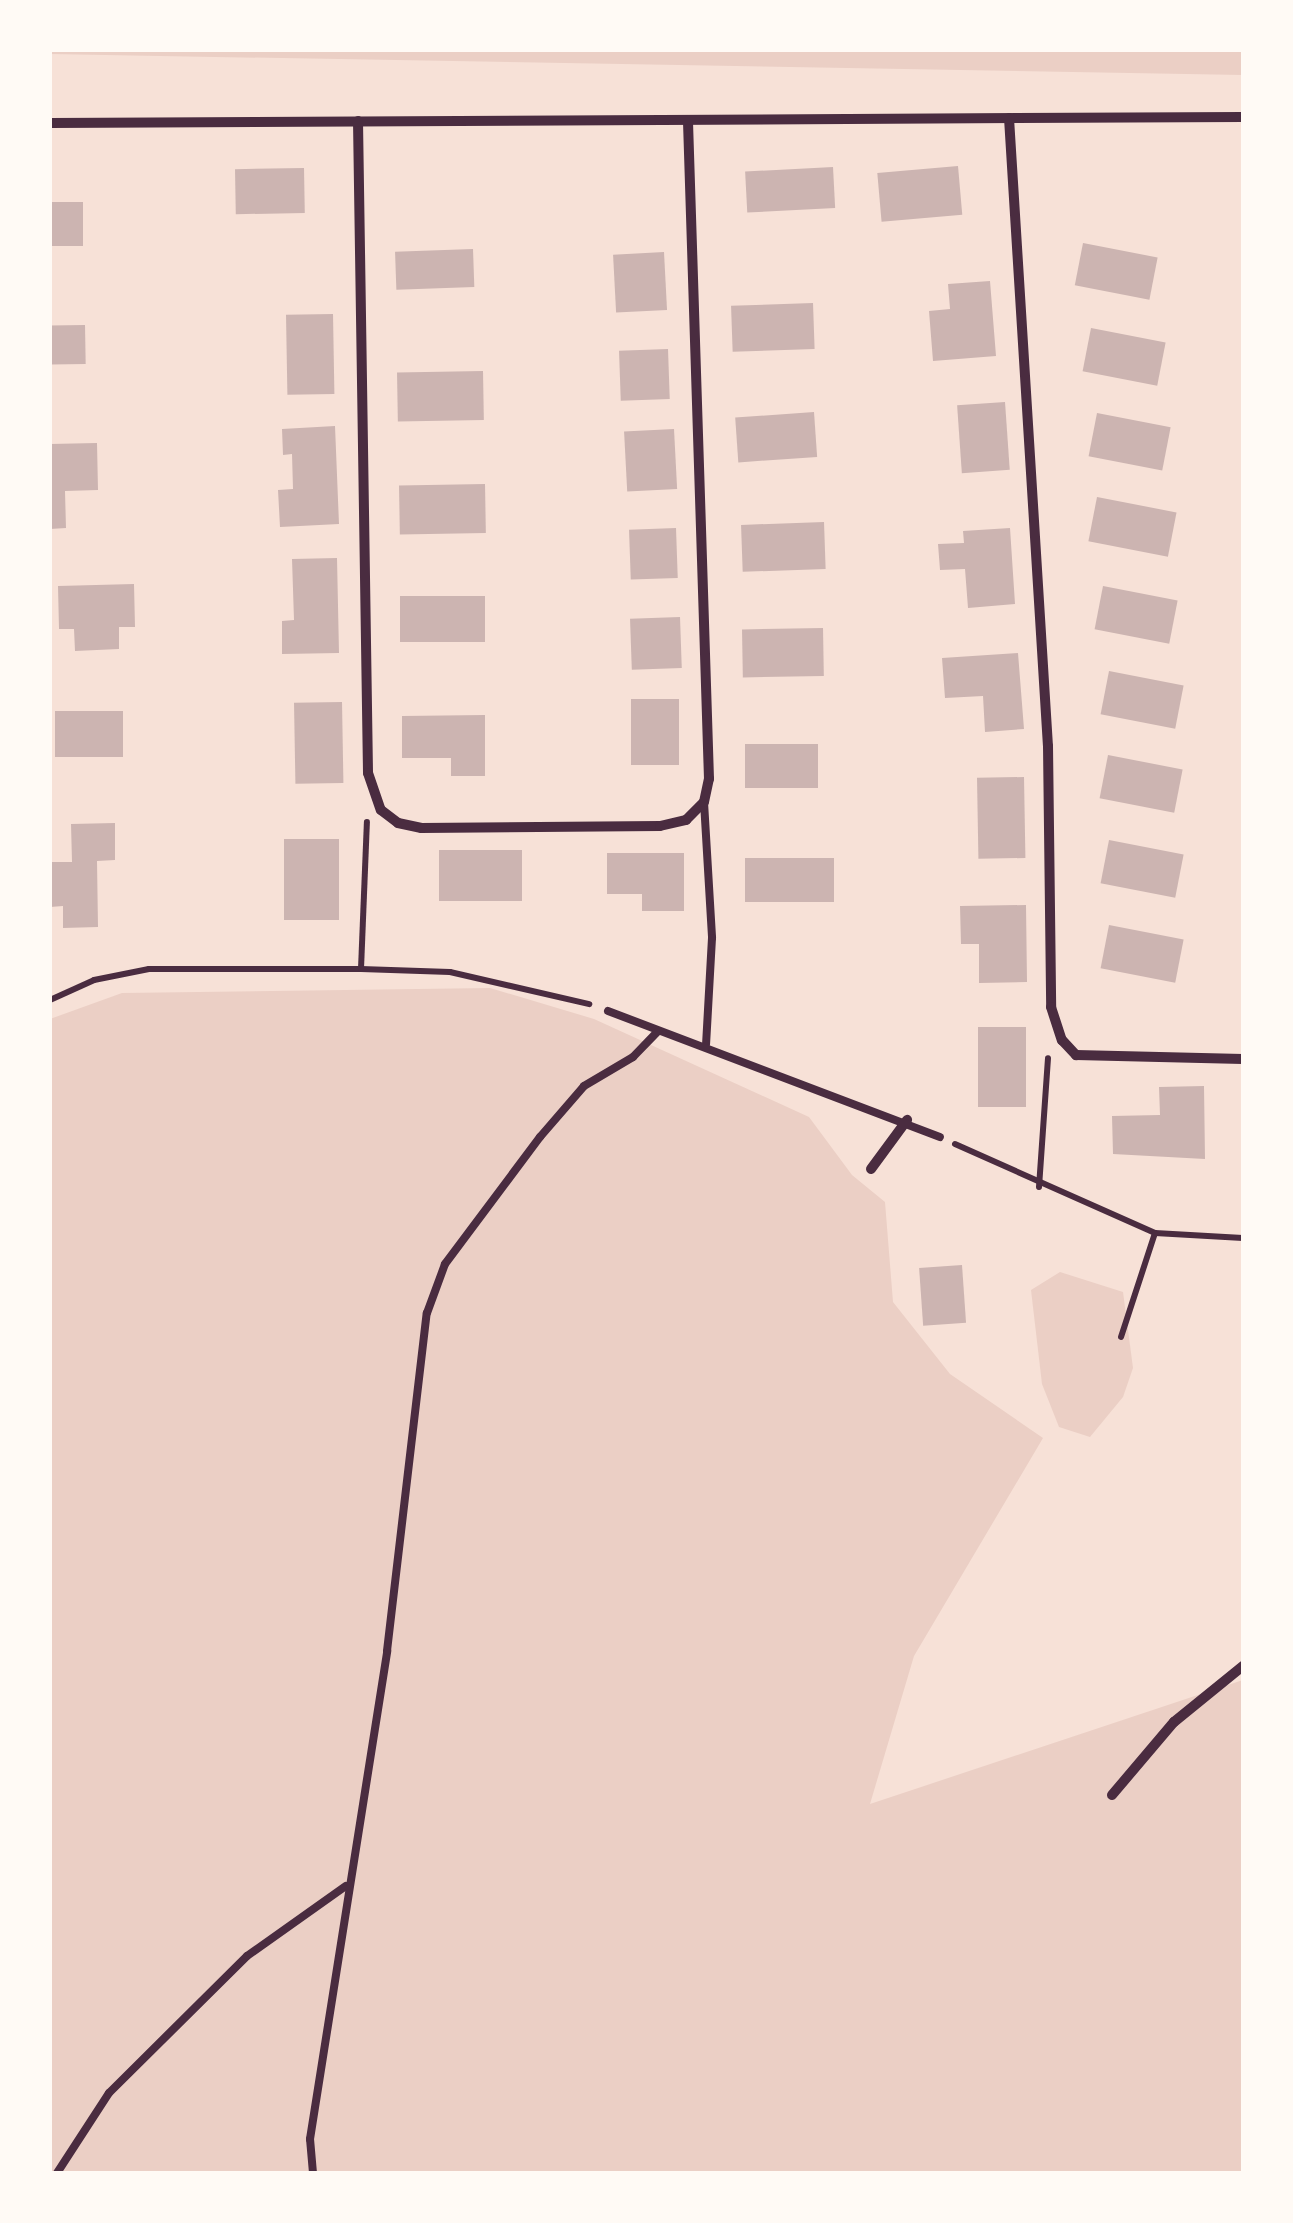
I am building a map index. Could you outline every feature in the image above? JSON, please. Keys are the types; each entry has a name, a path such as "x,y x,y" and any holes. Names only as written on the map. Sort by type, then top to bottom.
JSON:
{"street":[{"path":"50,123 1243,117"},
{"path":"1009,118 1048,746 1051,1006 1062,1040 1076,1055 1102,1060 1243,1059"},
{"path":"358,121 368,773 381,810 398,823 421,828 660,826 686,820 704,802 709,778 688,120"},
{"path":"871,1169 907,1120"},
{"path":"1112,1795 1174,1722 1243,1666"}],"lane":[{"path":"704,802 712,938 706,1044"},
{"path":"608,1010 907,1120 940,1137"},
{"path":"313,2173 310,2139 346,1886 388,1651 427,1313 446,1264 540,1136 584,1086 633,1057 658,1031"},
{"path":"57,2173 110,2093 247,1956 346,1886"}],"path":[{"path":"362,969 363,825 381,810"},
{"path":"50,1000 94,980 149,970 362,969 515,982 608,1010"},
{"path":"1040,1187 1048,1060 1062,1040"},
{"path":"940,1137 1040,1187 1154,1233 1243,1238"},
{"path":"1121,1337 1154,1233"}],"shaded area":[{"path":"50,50 1243,50 1243,75 50,54"},
{"path":"490,988 594,1019 809,1117 852,1175 885,1202 893,1302 950,1374 1043,1438 914,1656 870,1804 1243,1680 1243,2173 50,2173 50,1019 122,993"},
{"path":"1060,1272 1123,1292 1133,1368 1123,1397 1090,1437 1059,1427 1042,1384 1031,1290"}],"building":[{"path":"958,166 962,215 882,222 877,173"},
{"path":"833,167 835,208 747,213 745,172"},
{"path":"304,168 305,213 236,214 235,169"},
{"path":"50,202 83,202 83,246 50,246"},
{"path":"1083,243 1158,258 1149,300 1075,285"},
{"path":"473,249 474,287 396,290 395,252"},
{"path":"664,252 667,310 616,313 613,255"},
{"path":"990,281 996,356 933,361 929,311 950,309 948,284"},
{"path":"813,303 815,349 733,352 731,306"},
{"path":"333,314 334,394 287,395 286,315"},
{"path":"85,325 86,364 51,365 50,326"},
{"path":"1091,328 1166,343 1157,386 1083,371"},
{"path":"668,349 670,399 621,401 619,351"},
{"path":"483,371 484,420 398,421 397,373"},
{"path":"1005,402 1010,470 962,473 957,405"},
{"path":"814,412 817,457 738,462 735,418"},
{"path":"1097,413 1171,427 1162,471 1089,456"},
{"path":"335,426 339,524 280,527 278,490 293,489 292,454 283,455 282,429"},
{"path":"674,429 677,489 627,492 624,432"},
{"path":"97,443 98,490 65,491 66,528 50,529 50,444"},
{"path":"485,484 486,533 400,534 399,486"},
{"path":"1097,497 1177,512 1168,557 1088,541"},
{"path":"824,522 826,569 743,572 741,525"},
{"path":"676,528 678,578 631,580 629,530"},
{"path":"1010,528 1015,604 968,608 965,569 940,570 938,544 964,543 963,531"},
{"path":"337,558 339,653 282,654 282,621 294,620 292,559"},
{"path":"134,584 135,627 119,627 119,649 75,651 74,629 59,629 58,586"},
{"path":"1103,586 1178,601 1169,644 1095,629"},
{"path":"400,596 485,596 485,642 400,642"},
{"path":"680,617 682,668 632,670 630,619"},
{"path":"823,628 824,676 743,677 742,629"},
{"path":"1018,653 1024,729 985,732 983,696 945,698 942,658"},
{"path":"1109,671 1184,686 1175,729 1101,714"},
{"path":"631,699 679,699 679,765 631,765"},
{"path":"342,702 343,783 295,784 294,703"},
{"path":"55,711 123,711 123,757 55,757"},
{"path":"485,715 485,776 451,776 451,758 402,758 402,716"},
{"path":"745,744 818,744 818,788 745,788"},
{"path":"1108,755 1183,770 1174,813 1100,798"},
{"path":"1024,777 1025,858 978,859 977,778"},
{"path":"115,823 115,860 97,861 98,927 63,928 63,906 50,907 50,862 72,862 71,824"},
{"path":"284,839 339,839 339,920 284,920"},
{"path":"1109,840 1184,855 1175,898 1101,883"},
{"path":"439,850 522,850 522,901 439,901"},
{"path":"607,853 684,853 684,911 642,911 642,894 607,894"},
{"path":"745,858 834,858 834,902 745,902"},
{"path":"1026,905 1027,982 979,983 979,944 961,944 960,906"},
{"path":"1109,925 1184,940 1175,983 1101,968"},
{"path":"978,1027 1026,1027 1026,1107 978,1107"},
{"path":"1204,1086 1205,1159 1113,1154 1112,1116 1160,1115 1159,1087"},
{"path":"962,1265 966,1323 923,1326 919,1268"}]}
